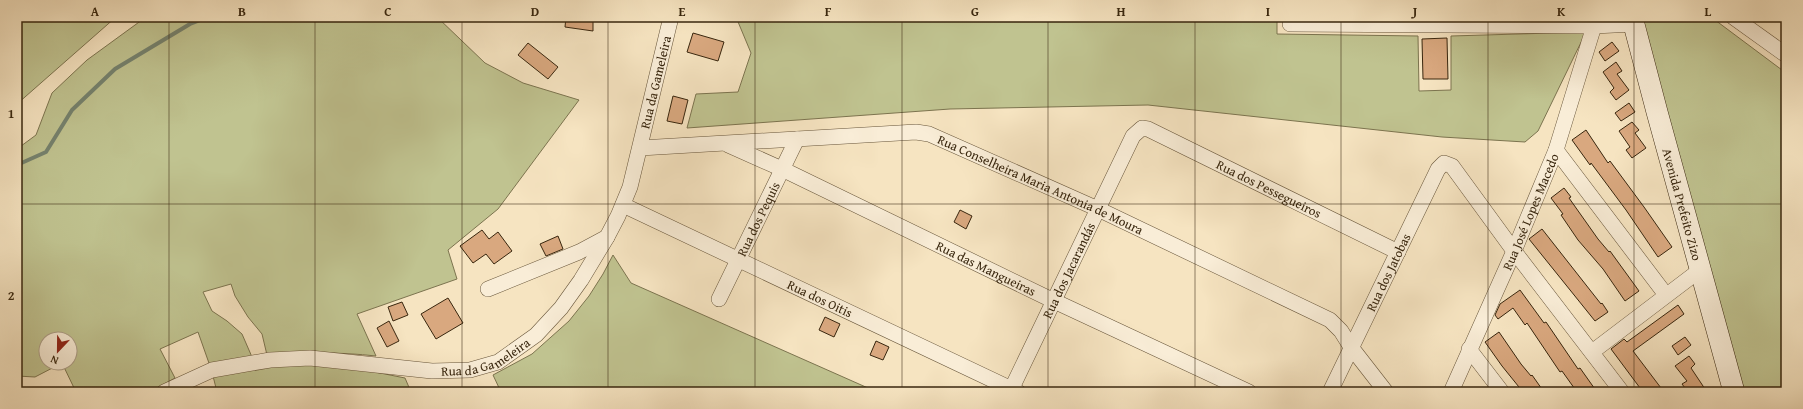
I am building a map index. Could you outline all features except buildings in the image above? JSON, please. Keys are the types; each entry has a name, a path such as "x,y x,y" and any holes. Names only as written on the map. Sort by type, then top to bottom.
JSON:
{"main road":[{"name":"Avenida Prefeito Zizo","path":"1633,20 1734,392"}],"street":[{"name":"Rua da Gameleira","path":"164,392 212,370 270,360 310,358 432,372 470,370 498,362 536,335 561,308 581,280 607,237 623,204 630,187 640,148 670,17"},
{"path":"1733,17 1786,54"},
{"path":"1290,24 1594,26 1633,20"},
{"name":"Rua José Lopes Macedo","path":"1451,392 1514,251 1556,150 1594,26"},
{"name":"Rua dos Jacarandás","path":"1013,391 1054,301 1133,136 1139,129"},
{"name":"Rua dos Pessegueiros","path":"1139,129 1148,129 1398,252"},
{"name":"Rua Conselheira Maria Antonia de Moura","path":"640,148 916,132 930,134 1098,209 1330,320 1341,330 1351,347 1386,392"},
{"name":"Rua dos Pequis","path":"719,299 797,140"},
{"name":"Rua das Mangueiras","path":"724,144 782,169 1054,301 1249,392"},
{"path":"1556,150 1666,295"},
{"name":"Rua dos Jatobas","path":"1330,392 1438,169 1444,163 1448,163 1452,166 1514,251"},
{"name":"Rua dos Oitis","path":"623,204 1013,391"},
{"path":"488,289 579,252 607,237"},
{"path":"1514,251 1622,392"},
{"path":"1592,352 1700,270"},
{"path":"1469,349 1502,392"}],"green space":[{"path":"17,17 116,17 17,104"},
{"path":"146,17 437,17 485,63 523,83 579,100 498,209 448,250 457,279 357,314 376,356 322,353 267,355 262,334 248,317 235,296 231,284 203,292 212,311 242,334 252,357 210,366 198,332 160,349 175,378 150,392 76,392 66,371 78,371 78,331 38,331 38,371 47,371 35,377 17,376 17,149 36,135 52,93 87,60"},
{"path":"736,17 1277,17 1277,34 1418,36 1419,91 1451,90 1451,36 1586,32 1538,131 1525,142 1442,137 1148,105 950,109 687,128 696,94 738,92 751,53"},
{"path":"1640,17 1711,17 1786,73 1786,392 1738,392"},
{"path":"613,255 631,283 877,392 501,392 493,375 532,354 569,321 589,296"},
{"path":"310,365 355,368 405,378 411,392 217,392 213,376 269,366"}],"waterway":[{"path":"17,165 46,152 72,110 115,69 190,24 208,17"}]}
